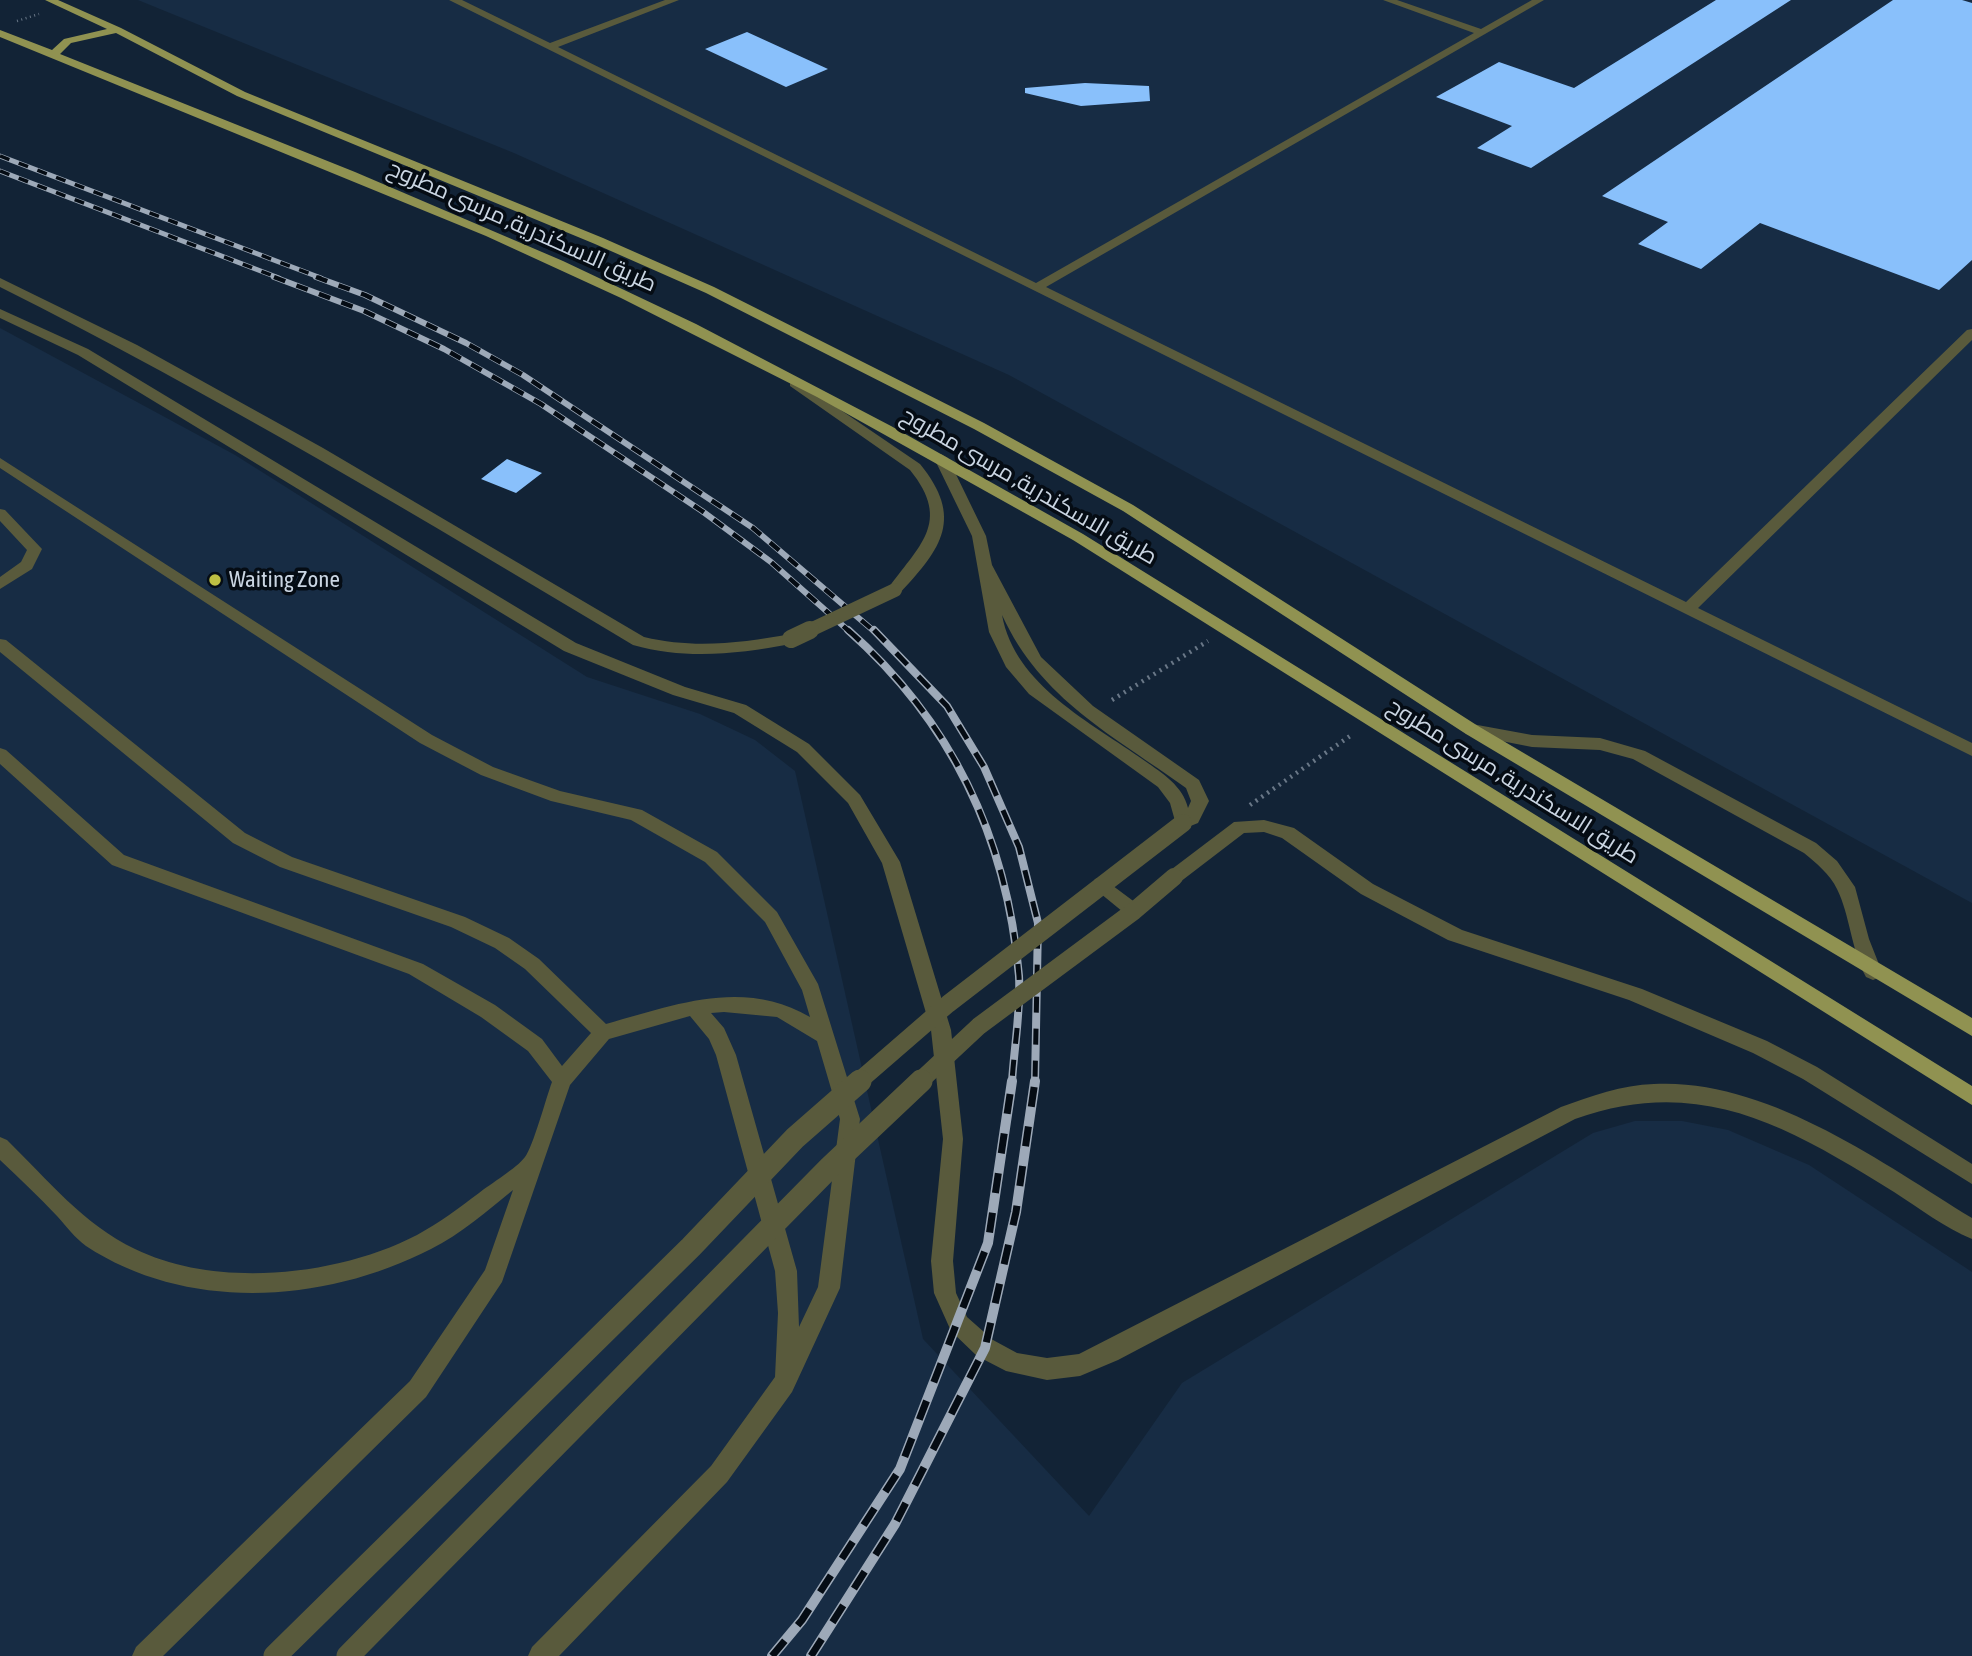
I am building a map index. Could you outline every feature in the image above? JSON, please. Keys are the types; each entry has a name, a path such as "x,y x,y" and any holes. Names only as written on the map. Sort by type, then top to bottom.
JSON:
{"main road":[{"name":"طريق الاسكندرية, مرسى مطروح","path":"56,3 117,30 241,94 599,241 710,290 849,358 1128,508 1472,730 1873,972 1968,1023"},
{"path":"53,55 68,41 117,30"},
{"name":"طريق الاسكندرية, مرسى مطروح","path":"0,33 558,263 781,373 940,458 1078,537 1972,1096"}],"street":[{"path":"454,0 1972,750"},
{"path":"549,47 674,0"},
{"path":"1388,0 1482,33"},
{"path":"1036,288 1539,0"},
{"path":"0,282 132,348 318,452 639,641 674,650 709,652 791,639 895,590 925,556 938,528 940,508 932,484 915,467 781,373"},
{"path":"0,313 83,352 570,647 679,691 740,709 803,748 855,799 891,862 941,1030 953,1139 942,1261 945,1293 959,1324 985,1348 1014,1363 1058,1368 1080,1365 1110,1352 1569,1112 1611,1097 1659,1092 1710,1097 1763,1112 1814,1137 1972,1229"},
{"path":"1688,609 1972,333"},
{"path":"275,1656 672,1266 795,1138 948,1004 1198,810 1199,792 1193,784 1056,684 1033,659 988,569 968,509 940,458"},
{"path":"2,468 426,739 487,771 557,797 636,815 711,857 771,917 811,989 850,1119 829,1288 785,1384 719,1474 541,1656"},
{"path":"0,513 34,548 35,553 29,564 0,584"},
{"path":"988,569 997,632 1012,663 1035,690 1164,783 1178,802 1183,823"},
{"path":"0,644 239,838 286,862 458,922 502,943 532,964 603,1033"},
{"path":"1472,730 1532,741 1600,744 1639,755 1810,848 1831,866 1846,887 1860,939 1873,972"},
{"path":"0,754 118,860 416,969 488,1011 535,1045 562,1081"},
{"path":"348,1656 830,1167 979,1026 1134,911 1240,827 1264,825 1288,833 1367,889 1455,935 1635,994 1760,1047 1810,1073 1972,1175"},
{"path":"1101,884 1134,911"},
{"path":"145,1656 418,1390 494,1275 562,1081 603,1033 694,1006 724,1004 781,1010 825,1036"},
{"path":"694,1006 717,1034 726,1055 786,1271 789,1313 785,1384"},
{"path":"0,1146 92,1237 134,1262 186,1278 243,1283 304,1279 341,1271 366,1265 425,1242 531,1164"}],"path":[{"path":"12,23 56,3"},
{"path":"1093,712 1226,630"},
{"path":"1240,827 1250,805 1373,721"}],"shaded area":[{"path":"138,0 1972,0 1972,903 1009,375 514,153"},
{"path":"0,328 235,455 587,677 700,714 755,740 795,771 923,1339 1089,1516 1182,1383 1593,1133 1635,1121 1682,1121 1728,1130 1809,1165 1972,1272 1972,1656 0,1656"}],"building":[{"path":"1716,0 1791,0 1531,168 1477,148 1512,126 1436,97 1499,62 1574,88"},
{"path":"1893,0 1962,0 1972,3 1972,260 1939,290 1760,223 1701,269 1638,244 1668,222 1602,196"},
{"path":"747,32 828,69 786,87 705,49"},
{"path":"1085,83 1149,86 1150,101 1081,106 1025,93 1025,88"},
{"path":"507,459 542,473 516,493 481,479"}],"railway":[{"path":"0,156 321,278"},
{"path":"0,171 279,278"},
{"path":"274,277 364,311 444,349 541,404 702,511 771,562 850,632"},
{"path":"316,277 365,295 466,343 523,375 753,528 875,632"},
{"path":"848,630 885,666 917,703 945,743 968,785 987,830 1002,876 1019,976 1012,1082"},
{"path":"874,630 947,706 984,767 1019,847 1038,923 1035,1082"},
{"path":"772,1656 802,1620 900,1469 988,1243 1012,1081"},
{"path":"811,1656 895,1524 985,1348 1016,1212 1035,1081"}],"place":[{"name":"Waiting Zone","path":"215,580"}]}
